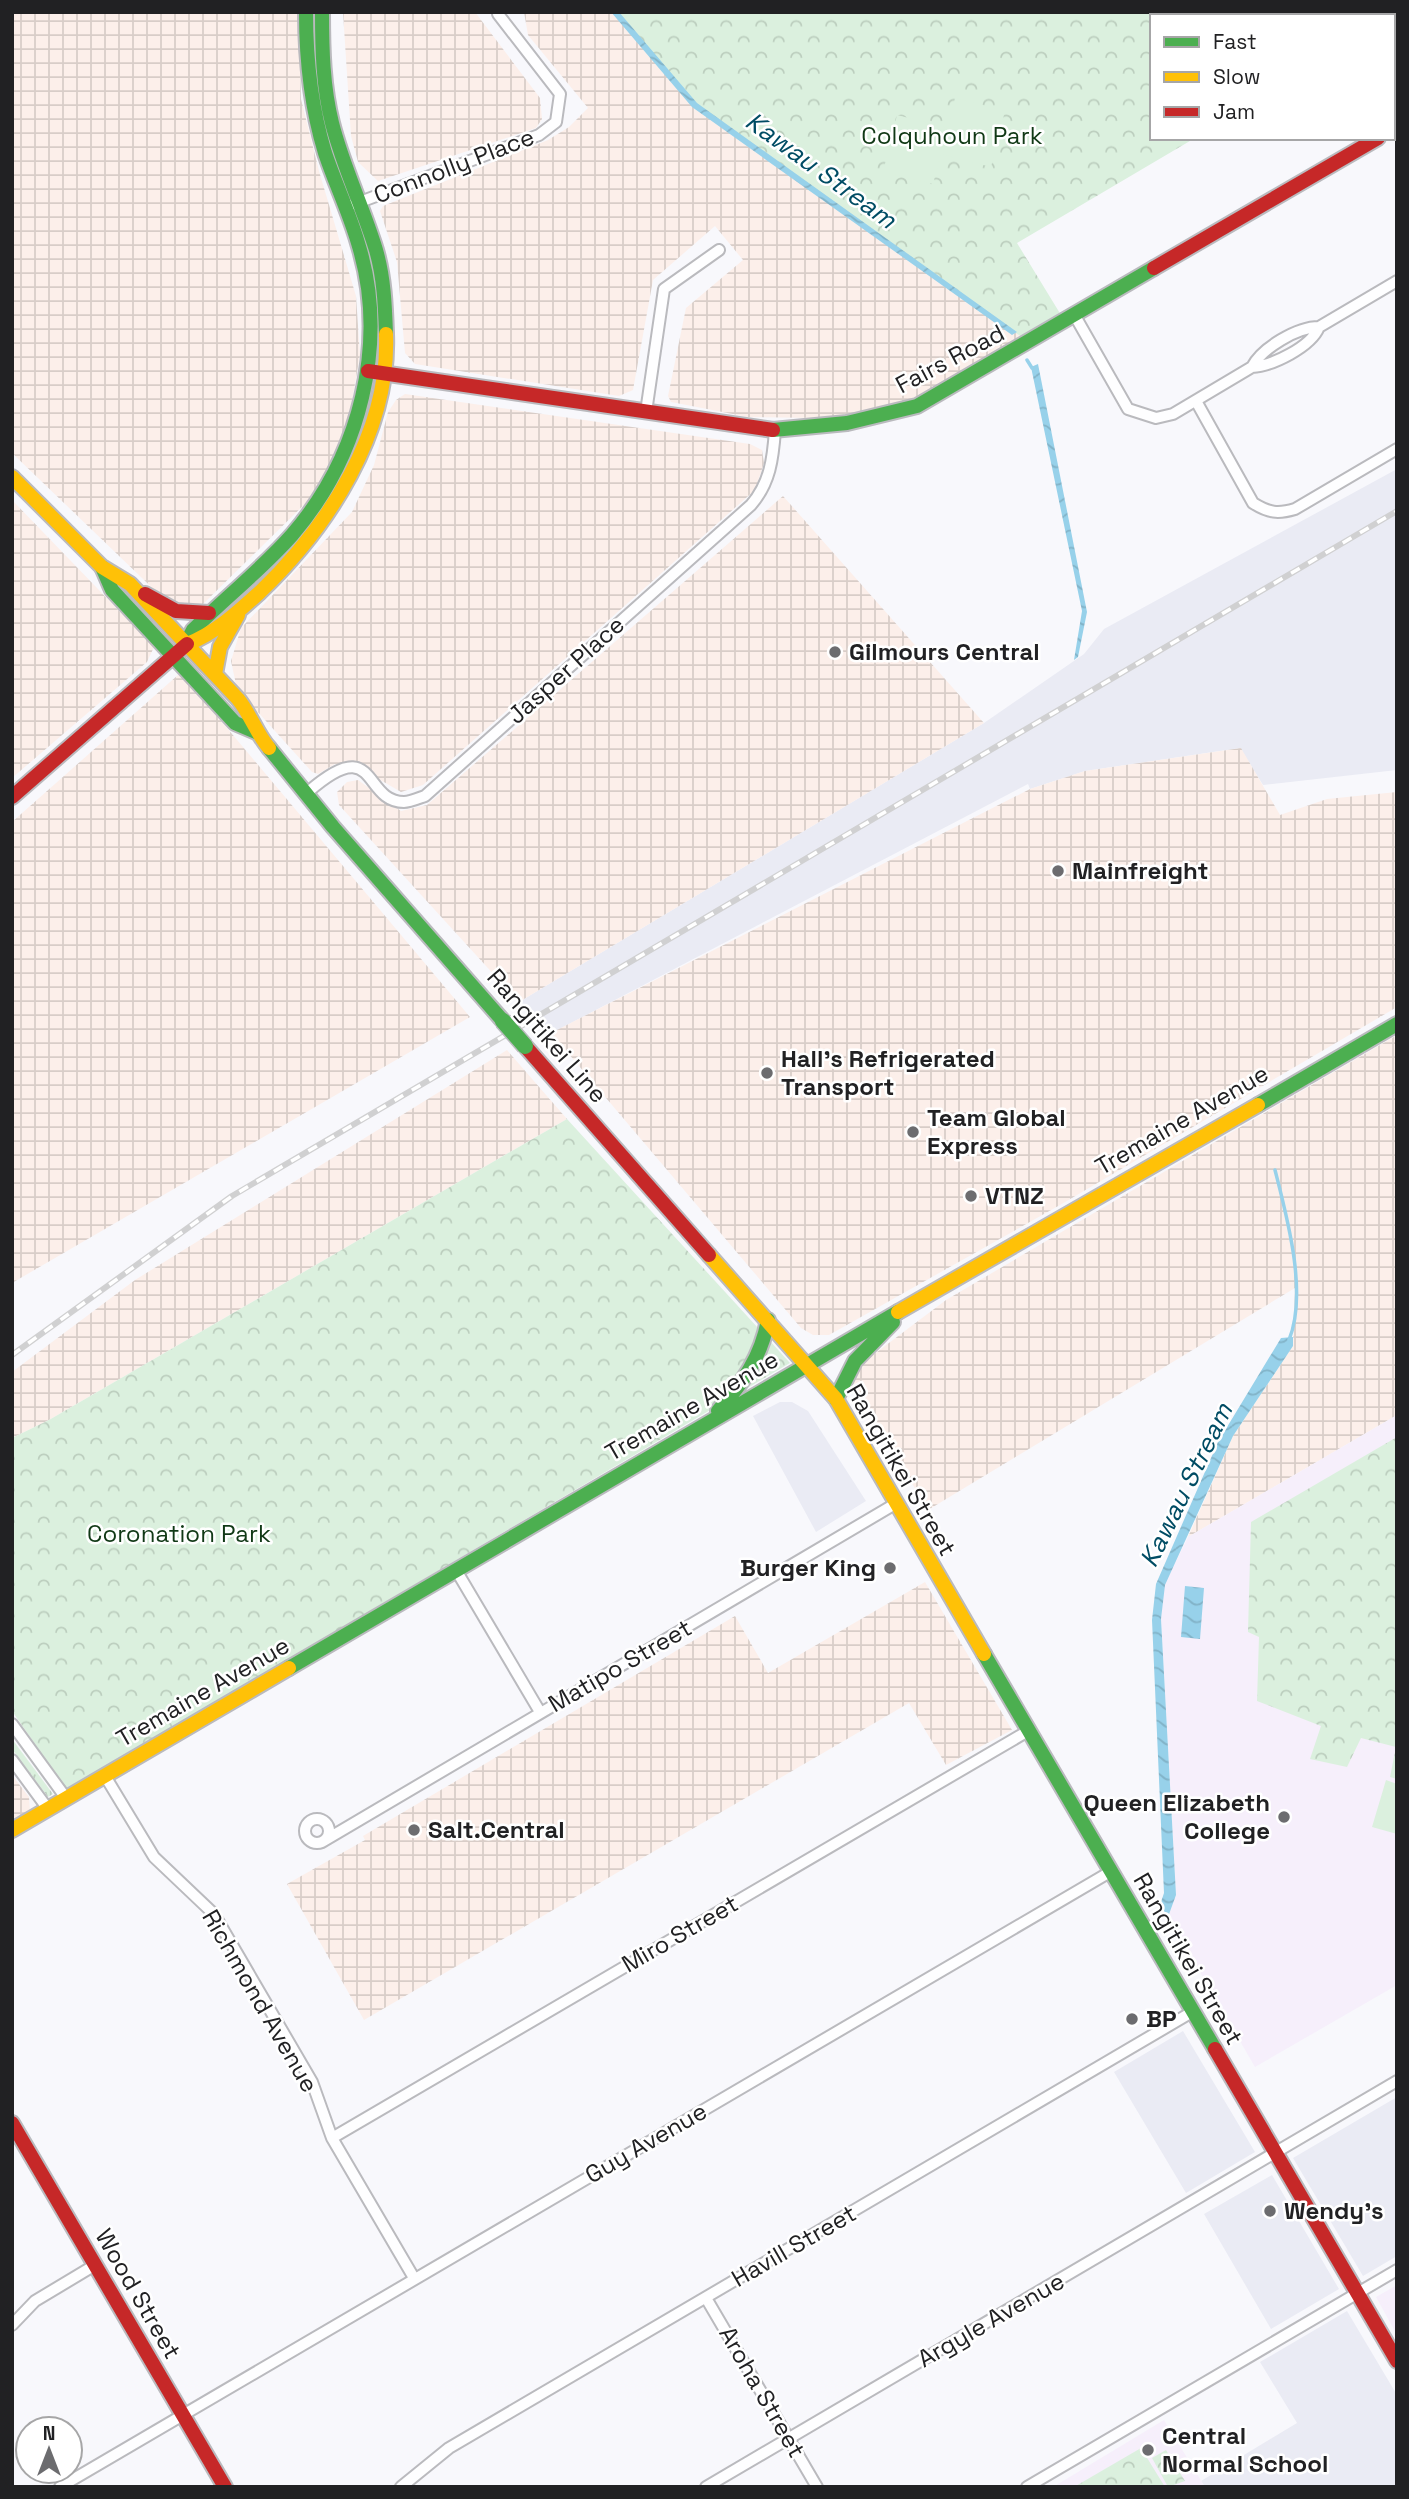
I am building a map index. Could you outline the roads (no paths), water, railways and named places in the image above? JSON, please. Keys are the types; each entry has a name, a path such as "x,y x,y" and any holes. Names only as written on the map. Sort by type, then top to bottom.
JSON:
{"main road":[{"path":"179,650 209,613 280,559 326,518 347,484 371,426 375,372 386,335 384,287 378,255 317,126 307,66 306,12"},
{"path":"322,12 326,88 353,205"},
{"name":"Fairs Road","path":"375,372 775,430 851,425 917,406 1375,140"},
{"name":"Rangitikei Line","path":"12,477 102,567 130,584 235,723 256,732"},
{"path":"215,674 220,647 234,620 255,596 280,559"},
{"name":"Rangitikei Line","path":"102,567 112,590 179,650 215,674 250,714 256,732 308,792 334,827 808,1365"},
{"path":"130,584 176,611 209,613"},
{"path":"12,796 179,650 204,637 255,596"},
{"name":"Tremaine Avenue","path":"12,1830 711,1420 1397,1024"},
{"path":"836,1399 856,1361 906,1308"},
{"path":"711,1420 757,1363 764,1348 768,1321"},
{"name":"Rangitikei Street","path":"808,1365 836,1399 1397,2361"},
{"name":"Wood Street","path":"12,2123 225,2487"}],"street":[{"name":"Connolly Place","path":"353,205 540,135 556,122 560,94 498,14"},
{"path":"646,412 664,289 719,250"},
{"path":"1075,316 1128,409 1156,418 1173,414 1252,367 1266,366 1315,337 1319,327 1397,281"},
{"path":"1196,401 1253,503 1266,511 1280,513 1295,509 1397,449"},
{"name":"Jasper Place","path":"308,792 332,772 345,767 362,771 395,800 404,803 425,796 751,505 764,489 774,453 775,430"},
{"name":"Matipo Street","path":"322,1842 895,1504"},
{"path":"456,1570 540,1712"},
{"path":"12,1724 66,1798"},
{"name":"Miro Street","path":"332,2138 1028,1731"},
{"path":"12,1760 48,1809"},
{"name":"Richmond Avenue","path":"105,1776 153,1857 214,1914 312,2082 332,2138 414,2278"},
{"path":"328,1829 328,1836 322,1842 315,1843 308,1839 306,1828 310,1821 317,1819 328,1829 345,1830"},
{"name":"Guy Avenue","path":"60,2487 1110,1872"},
{"name":"Havill Street","path":"401,2487 449,2448 1192,2011"},
{"name":"Argyle Avenue","path":"706,2487 1397,2081"},
{"path":"12,2325 35,2301 95,2265"},
{"path":"1027,2487 1397,2270"},
{"name":"Aroha Street","path":"706,2298 817,2487"}],"water":[{"path":"611,12 619,12 697,103 1017,332 1012,335 692,107"},
{"path":"1038,364 1087,612 1078,657 1074,660 1082,611 1031,367"},
{"path":"1293,1337 1293,1346 1233,1436 1165,1585 1161,1619 1176,1895 1168,1917 1160,1905 1164,1893 1152,1620 1156,1584 1218,1442 1281,1338"},
{"path":"1185,1586 1204,1588 1200,1639 1181,1637"}],"waterway":[{"name":"Kawau Stream","path":"1027,360 1032,368"},
{"name":"Kawau Stream","path":"1275,1170 1290,1232 1296,1278 1297,1300 1289,1340"}],"railway":[{"path":"12,1355 232,1196 1397,511"}],"place":[{"name":"Gilmours Central","path":"835,652"},
{"name":"Mainfreight","path":"1058,871"},
{"name":"Hall's Refrigerated Transport","path":"767,1073"},
{"name":"Team Global Express","path":"913,1132"},
{"name":"VTNZ","path":"971,1196"},
{"name":"Burger King","path":"890,1568"},
{"name":"Queen Elizabeth College","path":"1284,1817"},
{"name":"Salt.Central","path":"414,1830"},
{"name":"BP","path":"1132,2019"},
{"name":"Wendy's","path":"1270,2211"},
{"name":"Central Normal School","path":"1148,2450"}],"park label":[{"name":"Colquhoun Park","path":"952,136"},
{"name":"Coronation Park","path":"179,1534"}]}
